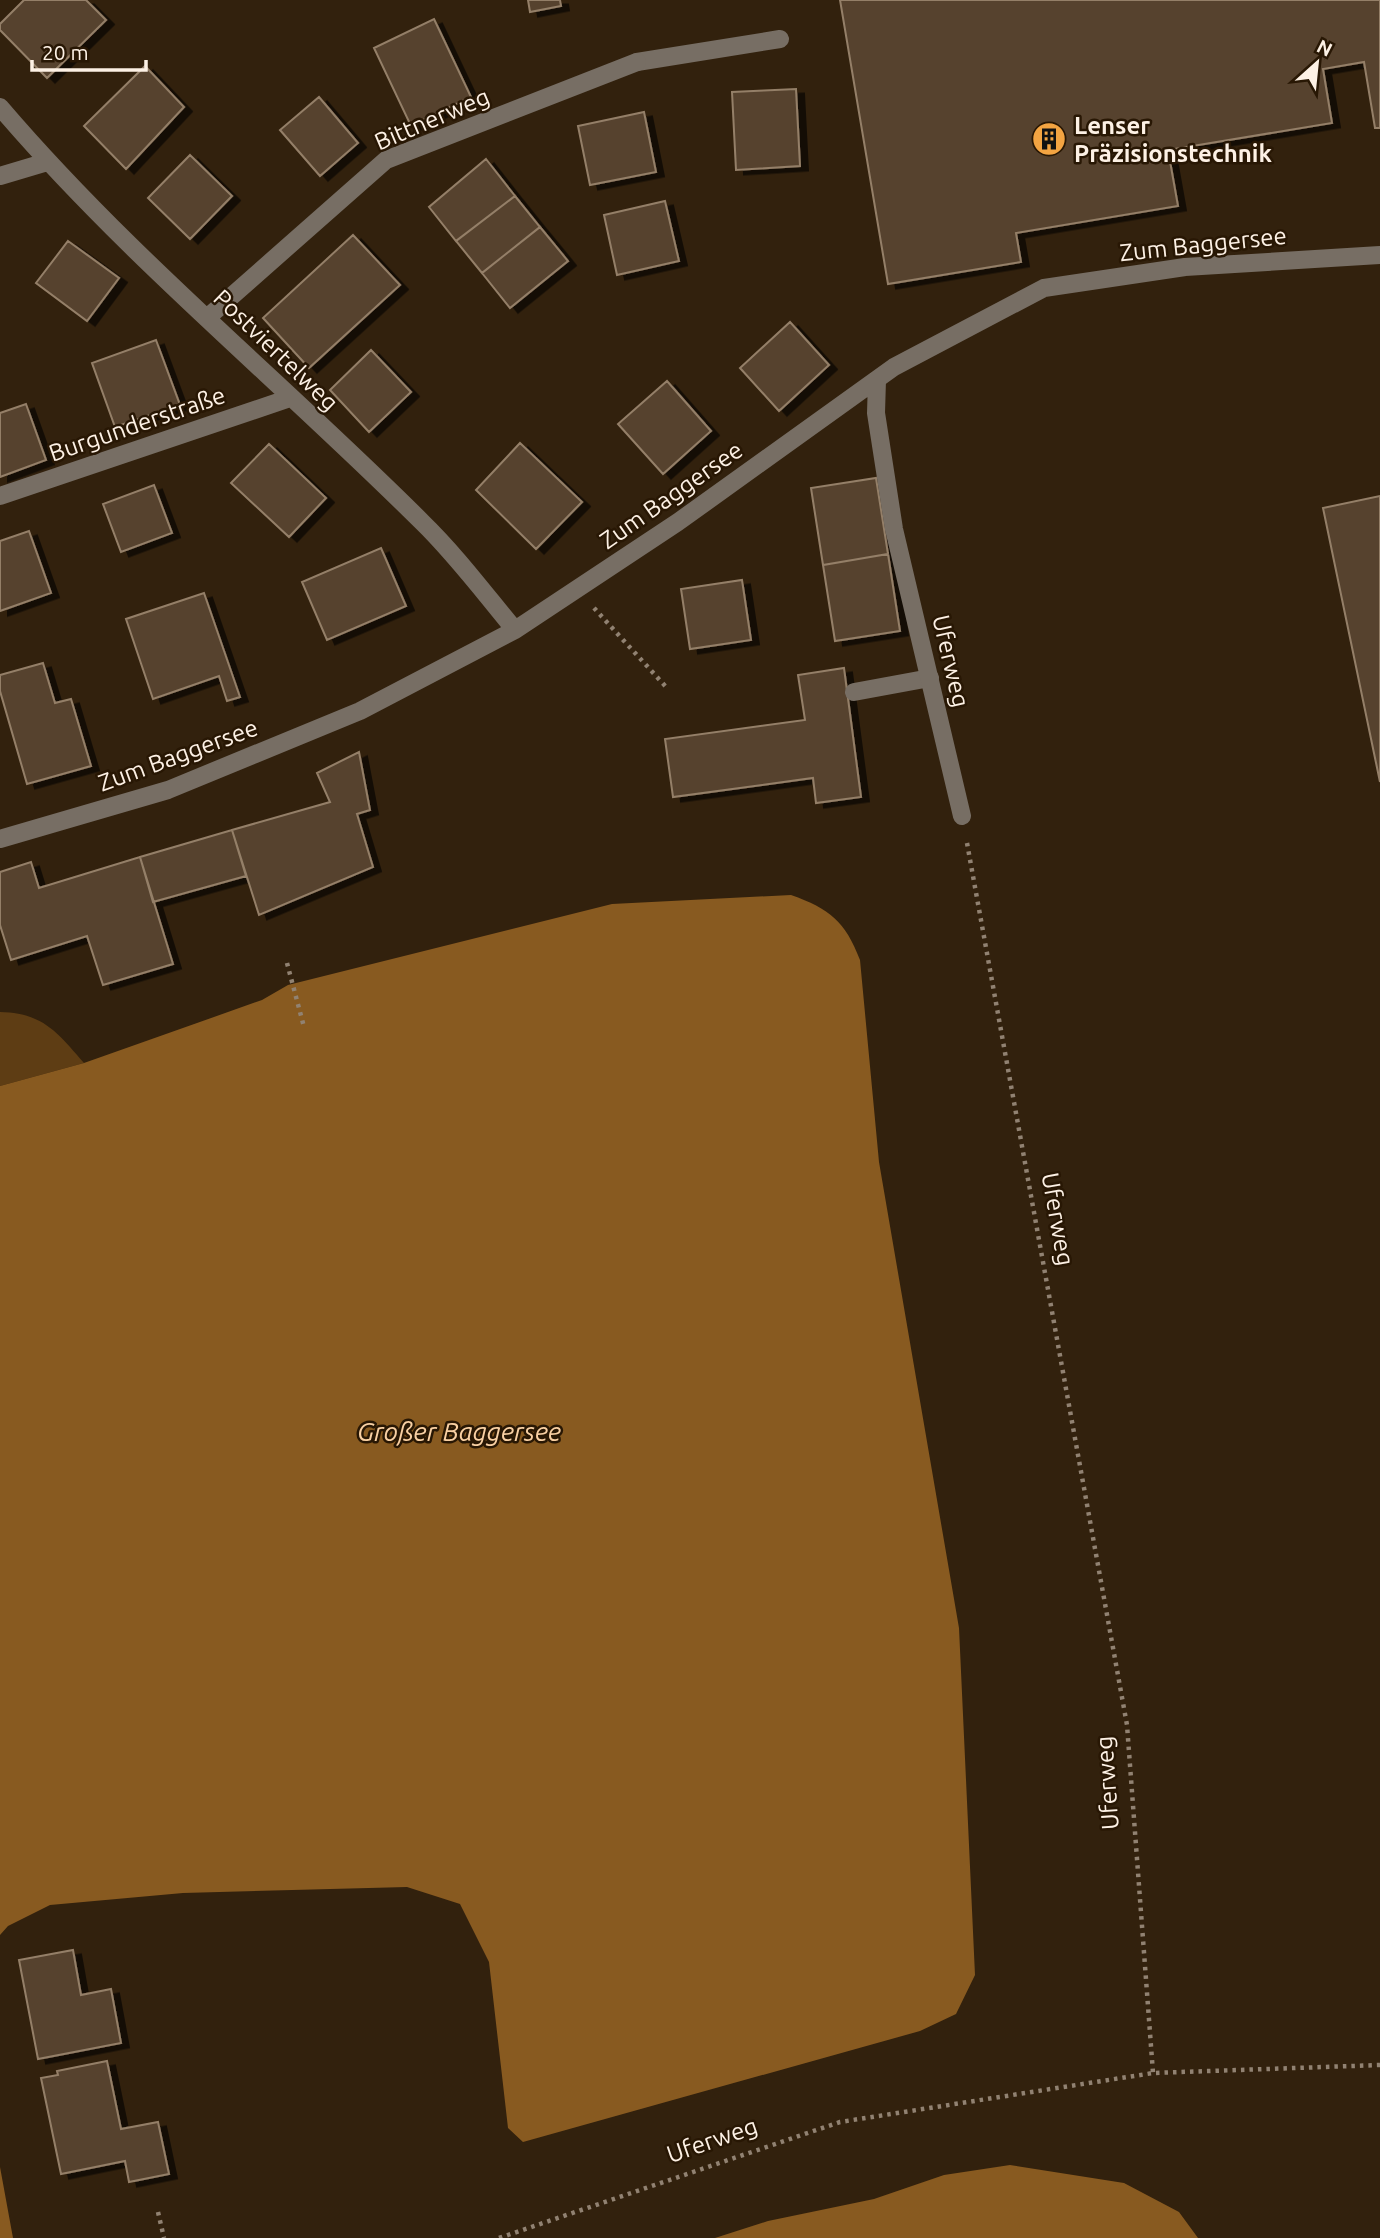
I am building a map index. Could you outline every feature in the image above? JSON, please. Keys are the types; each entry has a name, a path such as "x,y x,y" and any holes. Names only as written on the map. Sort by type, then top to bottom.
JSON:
{"street":[{"name":"Bittnerweg","path":"208,317 386,160 637,62 780,39"},
{"name":"Postviertelweg","path":"0,107 47,162 290,398 424,523 515,630"},
{"path":"0,176 47,162"},
{"name":"Zum Baggersee","path":"0,839 180,784 360,711 515,630 678,522 894,367 1044,288 1185,267 1380,255"},
{"name":"Uferweg","path":"877,380 876,413 894,529 962,816"},
{"name":"Burgunderstraße","path":"0,496 290,398"},
{"path":"854,692 929,678"}],"path":[{"path":"577,589 667,688"},
{"name":"Uferweg","path":"962,816 1127,1725 1153,2073"},
{"path":"287,964 304,1027"},
{"name":"Uferweg","path":"499,2238 840,2122 1153,2073 1380,2065"},
{"path":"158,2212 164,2238"}],"shaded area":[{"path":"0,1012 27,1016 48,1026 84,1063 0,1086"}],"water":[{"name":"Großer Baggersee","path":"791,895 826,911 834,918 848,935 860,960 879,1162 959,1628 975,1975 956,2014 920,2031 523,2142 508,2128 489,1962 460,1904 407,1887 183,1893 50,1905 8,1926 0,1935 0,1086 84,1063 262,1000 288,985 612,904"},
{"path":"1010,2165 1124,2183 1179,2212 1198,2238 715,2238 768,2221 874,2199 944,2175"},
{"path":"0,2167 13,2238 0,2238"}],"building":[{"path":"24,0 86,0 106,20 47,78 0,30 0,24"},
{"path":"528,0 560,0 561,6 530,12"},
{"name":"Lenser Präzisionstechnik","path":"840,0 1380,0 1380,128 1375,128 1364,62 1323,69 1332,123 1168,150 1178,206 1016,233 1021,262 888,284"},
{"path":"434,19 471,97 411,126 374,48"},
{"path":"145,66 184,107 126,169 84,126"},
{"path":"796,89 800,166 736,170 732,92"},
{"path":"319,97 358,143 320,176 280,130"},
{"path":"644,112 656,172 590,185 578,126"},
{"path":"190,155 232,196 190,239 148,198"},
{"path":"486,159 515,196 456,241 429,207"},
{"path":"515,196 540,227 482,273 456,241"},
{"path":"665,201 679,261 617,275 604,215"},
{"path":"540,227 568,261 510,308 482,273"},
{"path":"353,235 400,285 309,368 263,318"},
{"path":"68,241 119,278 87,321 36,283"},
{"path":"790,322 829,365 779,411 740,368"},
{"path":"156,340 180,405 115,427 92,363"},
{"path":"371,350 411,392 369,432 330,390"},
{"path":"667,381 711,431 663,474 618,424"},
{"path":"26,404 46,460 0,477 0,413"},
{"path":"520,443 582,502 536,549 476,490"},
{"path":"269,444 326,498 289,537 231,483"},
{"path":"876,478 888,554 823,565 811,488"},
{"path":"154,485 172,533 121,552 103,504"},
{"path":"1380,496 1380,782 1323,508"},
{"path":"29,531 51,593 0,611 0,541"},
{"path":"381,548 406,606 327,640 302,582"},
{"path":"888,554 900,631 835,641 823,565"},
{"path":"742,580 751,640 690,649 681,589"},
{"path":"204,593 240,697 227,701 219,676 153,699 126,619"},
{"path":"43,663 55,703 71,699 91,766 27,784 0,691 0,675"},
{"path":"844,668 861,797 816,803 813,778 673,797 665,739 805,720 798,675"},
{"path":"359,752 370,810 357,814 373,867 259,915 232,830 330,802 317,773"},
{"path":"232,830 246,876 153,902 140,857"},
{"path":"140,857 173,964 103,985 87,936 11,960 0,925 0,872 31,862 39,888"},
{"path":"73,1950 81,1995 111,1989 121,2043 38,2059 19,1960"},
{"path":"107,2061 121,2129 158,2122 169,2174 129,2182 125,2161 61,2174 41,2078 58,2075 57,2071"}],"place":[{"name":"Lenser Präzisionstechnik","path":"1049,139"}]}
